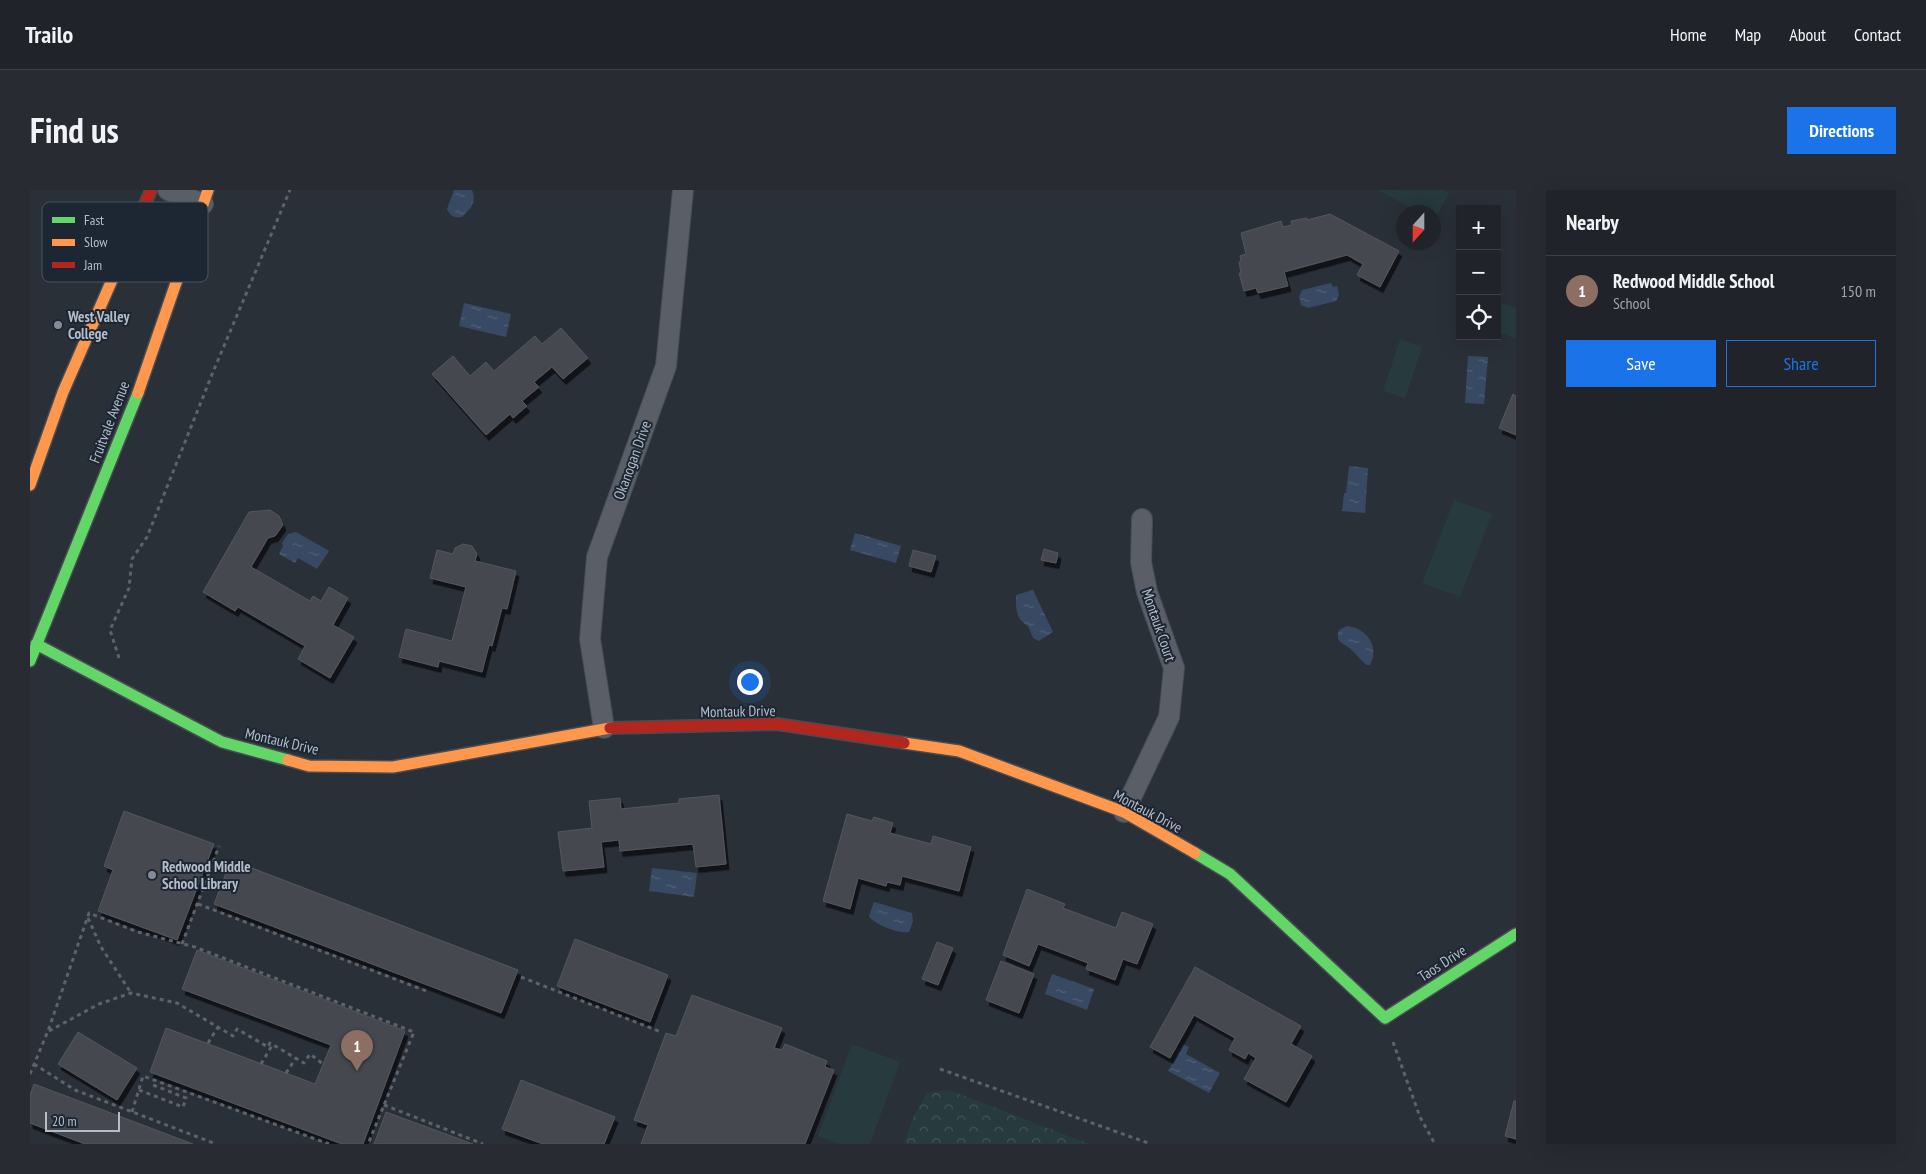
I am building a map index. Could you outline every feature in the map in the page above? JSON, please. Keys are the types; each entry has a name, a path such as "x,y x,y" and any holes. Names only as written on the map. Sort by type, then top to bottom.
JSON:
{"street":[{"path":"146,202 151,190"},
{"path":"168,190 206,197"},
{"name":"Okanogan Drive","path":"604,728 590,639 597,557 666,366 683,190"},
{"path":"30,485 63,392 111,282"},
{"name":"Fruitvale Avenue","path":"30,661 134,400 176,282"},
{"name":"Montauk Court","path":"1124,812 1169,717 1174,668 1147,592 1141,562 1142,519"},
{"name":"Montauk Drive","path":"36,644 222,742 309,766 393,767 604,728 777,724 959,751 1124,812 1230,874 1384,1018"},
{"name":"Taos Drive","path":"1384,1018 1516,934"}],"path":[{"path":"107,681 119,668 119,656 110,630 128,588 132,559 147,537 212,372 290,190"},
{"path":"182,944 219,846"},
{"path":"198,904 429,992"},
{"path":"30,1074 48,1031 89,912 138,932 182,944 414,1032 368,1144"},
{"path":"88,918 100,947 131,993"},
{"path":"521,977 660,1032"},
{"path":"48,1031 99,1004 131,993 177,1003 233,1036 238,1029 268,1047 270,1043 273,1044"},
{"path":"1384,1018 1420,1117 1435,1144"},
{"path":"208,1044 218,1027"},
{"path":"273,1044 304,1063 310,1054 324,1064"},
{"path":"261,1064 273,1044"},
{"path":"286,1073 296,1058"},
{"path":"34,1064 75,1090 216,1144"},
{"path":"940,1069 1151,1144"},
{"path":"132,1112 143,1076 329,1144"},
{"path":"139,1090 183,1107 186,1098 153,1085 154,1080"},
{"path":"384,1106 483,1144"}],"green space":[{"path":"1378,190 1443,190 1449,193 1441,208 1441,205 1406,205"},
{"path":"1501,303 1516,308 1516,338 1501,333"},
{"path":"1400,339 1422,347 1405,398 1383,391"},
{"path":"1454,500 1492,514 1460,597 1422,583"},
{"path":"852,1044 900,1062 870,1144 840,1144 818,1136"},
{"path":"949,1090 1089,1144 904,1144 913,1118 927,1093"}],"water":[{"path":"454,190 472,190 474,198 472,205 462,217 453,216 447,209"},
{"path":"1331,283 1333,287 1337,286 1339,295 1336,301 1308,308 1301,305 1299,297 1302,290"},
{"path":"464,303 511,314 506,337 459,326"},
{"path":"1468,356 1488,357 1484,404 1465,403"},
{"path":"1349,466 1368,468 1365,513 1342,511"},
{"path":"296,532 329,551 317,569 298,558 295,563 279,554 283,546 282,543 288,534"},
{"path":"855,533 901,546 896,563 850,550"},
{"path":"1033,590 1053,632 1039,641 1033,638 1028,626 1018,617 1016,609 1016,595"},
{"path":"1347,626 1360,630 1370,640 1373,658 1370,665 1367,665 1339,640 1339,630"},
{"path":"652,868 697,873 694,897 649,891"},
{"path":"874,902 912,913 913,921 909,932 893,930 871,919 869,916"},
{"path":"1052,974 1094,989 1087,1010 1045,994"},
{"path":"1183,1044 1189,1047 1186,1054 1220,1073 1209,1093 1168,1071"}],"building":[{"path":"1330,214 1399,251 1380,287 1357,275 1363,264 1347,255 1284,272 1288,286 1258,293 1256,288 1244,291 1239,273 1241,273 1240,256 1246,254 1241,233 1281,221 1283,227 1292,225 1291,221 1307,218 1307,220"},
{"path":"561,328 588,358 563,379 552,367 534,382 539,387 522,401 527,406 513,418 510,414 486,435 432,374 453,356 470,376 486,362 494,371 535,336 542,344"},
{"path":"1513,394 1516,396 1516,435 1499,428"},
{"path":"270,510 279,516 283,525 275,536 268,538 251,567 310,601 313,596 321,601 329,587 348,598 333,625 354,637 330,678 298,659 305,646 238,607 235,611 203,592 249,512"},
{"path":"463,544 472,546 477,554 475,561 516,571 507,609 502,608 492,646 489,645 482,672 439,661 438,667 399,657 406,629 452,641 466,587 430,578 437,550 453,554 455,548"},
{"path":"1044,549 1058,553 1056,563 1041,560"},
{"path":"913,550 936,556 931,572 909,566"},
{"path":"719,795 726,864 696,867 693,844 620,851 619,840 601,842 604,867 563,871 558,832 592,828 589,801 620,798 621,809 679,803 679,799"},
{"path":"124,811 214,844 177,940 98,911 113,870 104,866"},
{"path":"847,814 872,821 874,817 893,823 890,833 931,844 933,836 971,847 959,891 902,876 900,885 887,882 886,886 858,878 850,909 823,901"},
{"path":"231,860 518,970 501,1013 214,904"},
{"path":"1027,889 1065,904 1063,908 1116,928 1122,912 1153,924 1137,964 1123,959 1115,980 1086,969 1088,963 1038,944 1029,966 1003,955"},
{"path":"575,939 668,975 650,1022 557,986"},
{"path":"937,942 953,948 938,985 922,979"},
{"path":"197,950 405,1031 363,1144 342,1144 150,1072 166,1028 315,1084 331,1045 182,989"},
{"path":"1001,961 1034,974 1019,1013 986,1000"},
{"path":"1195,967 1301,1026 1291,1044 1312,1056 1286,1102 1244,1079 1256,1058 1248,1053 1245,1059 1229,1050 1235,1038 1194,1015 1170,1058 1150,1047"},
{"path":"692,995 782,1028 774,1048 782,1050 785,1044 827,1061 825,1067 834,1070 805,1144 641,1144 648,1125 634,1120 666,1033 676,1036"},
{"path":"78,1032 137,1068 117,1100 58,1064"},
{"path":"521,1080 615,1117 604,1144 543,1144 502,1129"},
{"path":"34,1084 193,1144 85,1144 30,1123 30,1095"},
{"path":"1514,1101 1516,1101 1516,1139 1505,1136"},
{"path":"386,1112 473,1144 374,1144"}],"traffic: fast":[{"path":"30,661 138,393"},
{"path":"36,644 222,742 288,760"},
{"path":"1195,853 1230,874 1385,1018 1516,934"}],"traffic: slow":[{"path":"204,202 208,190"},
{"path":"30,485 63,392 111,282"},
{"path":"138,393 176,282"},
{"path":"288,760 309,766 393,767 610,728"},
{"path":"904,743 959,751 1124,812 1195,853"}],"traffic: jam":[{"path":"146,202 151,190"},
{"path":"610,728 777,724 904,743"}],"place":[{"name":"West Valley College","path":"58,325"},
{"name":"Redwood Middle School Library","path":"152,875"},
{"name":"Redwood Middle School","path":"357,1071"}]}
